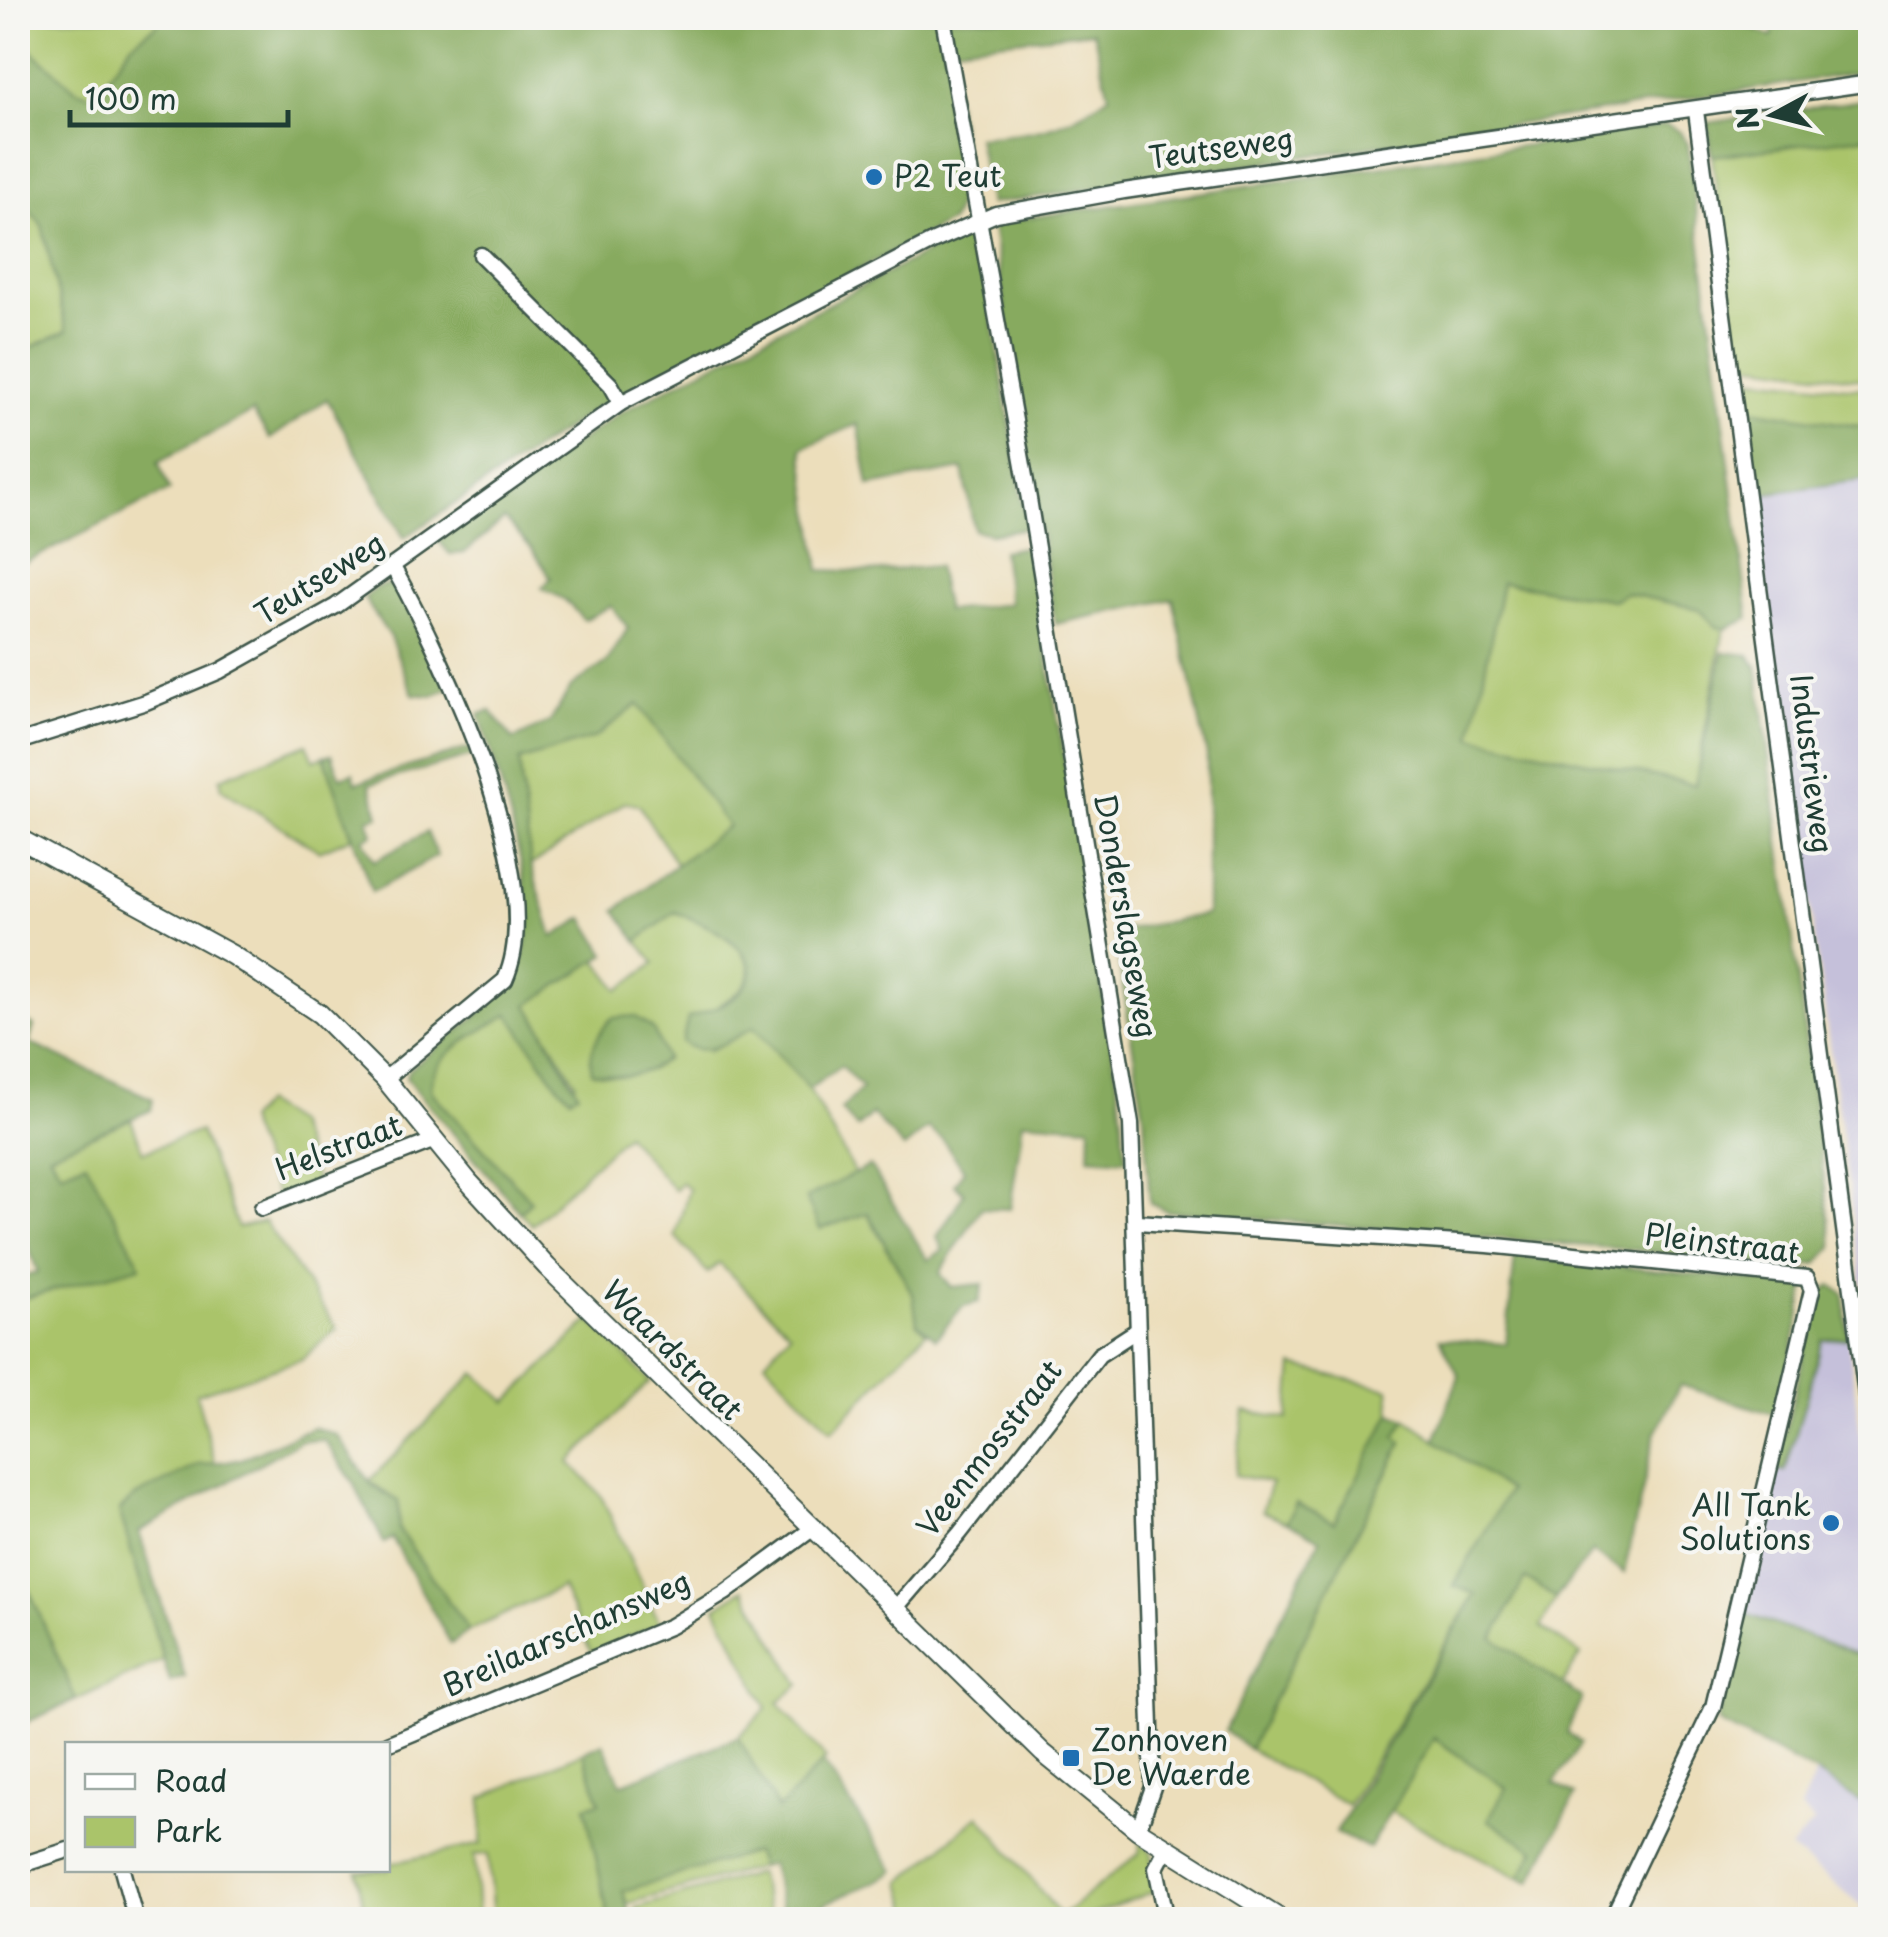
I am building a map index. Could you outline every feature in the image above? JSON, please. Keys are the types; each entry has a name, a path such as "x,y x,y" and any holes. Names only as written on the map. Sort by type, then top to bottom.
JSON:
{"street":[{"name":"Donderslagseweg","path":"943,18 1029,499 1131,1124 1153,1788 1138,1830"},
{"name":"Teutseweg","path":"18,742 146,702 220,671 336,606 621,403 977,220 1015,208 1124,191 1870,83"},
{"name":"Industrieweg","path":"1696,111 1870,1425"},
{"path":"481,256 610,385 621,403"},
{"path":"385,1078 506,980 516,956 518,920 480,755 431,635 393,566"},
{"name":"Waardstraat","path":"18,838 278,983 341,1032 546,1267 1043,1753 1138,1830 1282,1920"},
{"name":"Helstraat","path":"262,1208 435,1140"},
{"name":"Pleinstraat","path":"1137,1222 1488,1245 1808,1278 1812,1290 1713,1707 1611,1920"},
{"name":"Veenmosstraat","path":"894,1610 960,1534 1099,1355 1136,1331"},
{"name":"Breilaarschansweg","path":"390,1743 671,1626 725,1593 812,1529"},
{"path":"1166,1849 1156,1868 1167,1920"},
{"path":"18,1866 65,1851"},
{"path":"123,1872 136,1920"}],"shaded area":[{"path":"1870,479 1870,1341 1754,495"},
{"path":"1848,1338 1870,1509 1870,1659 1743,1613 1776,1470 1785,1472 1823,1339"},
{"path":"1816,1773 1870,1809 1870,1919 1852,1919 1863,1907 1790,1849 1814,1822 1800,1809"}],"green space":[{"path":"18,18 165,18 131,44 95,96 76,90 18,39"},
{"path":"165,18 1728,18 1772,37 1774,18 1870,18 1870,71 989,204 977,137 1046,128 1076,116 1109,95 1093,31 945,48 963,158 959,201 951,221 598,407 404,538 327,399 270,439 253,412 158,462 170,490 18,566 18,353 67,331 42,225 18,197 18,39 76,90 95,96 131,44"},
{"path":"1870,99 1870,136 1712,156 1707,123"},
{"path":"1666,125 1680,132 1688,144 1749,619 1726,629 1717,627 1699,609 1625,593 1613,600 1502,582 1472,737 1695,785 1723,652 1749,655 1757,666 1833,1247 1817,1264 1791,1268 1636,1250 1167,1211 1150,1203 1144,1116 1114,932 1207,914 1207,755 1173,599 1055,624 992,227 999,222"},
{"path":"1870,136 1870,380 1740,363 1712,156"},
{"path":"18,197 42,225 67,332 18,353"},
{"path":"973,236 980,244 1027,528 990,534 974,530 963,469 869,486 858,424 802,448 820,570 872,572 937,566 946,611 1009,604 1002,551 1029,546 1119,1091 1126,1160 1089,1157 1090,1126 1023,1121 1010,1209 981,1208 940,1273 951,1287 983,1284 979,1302 963,1306 936,1338 917,1323 913,1295 868,1213 820,1229 806,1198 870,1166 928,1260 943,1250 937,1237 964,1193 954,1184 964,1170 942,1139 928,1128 904,1148 872,1114 857,1128 841,1110 862,1088 841,1066 809,1089 754,1027 709,1049 682,1042 688,1018 727,1002 749,980 750,966 744,954 718,932 675,912 637,941 616,910 728,826 638,704 596,737 519,761 531,865 553,937 584,918 606,954 528,1005 578,1093 570,1097 558,1086 509,1014 446,1056 432,1080 432,1093 531,1201 520,1212 406,1078 408,1071 507,987 525,949 528,919 517,846 479,714 491,711 513,740 550,722 571,687 607,662 628,628 611,606 584,620 565,600 542,588 551,578 532,549 504,519 464,553 450,554 438,540 620,413 941,245"},
{"path":"1743,377 1870,389 1864,427 1745,408"},
{"path":"1870,384 1870,479 1754,495 1745,408 1863,427"},
{"path":"1502,582 1613,600 1625,593 1700,609 1724,629 1695,785 1471,738"},
{"path":"395,583 449,687 433,696 413,694 390,637 364,598 377,587"},
{"path":"638,704 729,826 677,865 639,805 625,802 531,865 519,761 596,737"},
{"path":"307,744 314,760 324,756 352,837 319,851 222,789 220,778"},
{"path":"469,748 472,756 370,784 379,816 368,819 373,834 363,839 374,861 427,832 437,856 372,892 324,756 332,754 340,777 353,773 356,783"},
{"path":"675,912 726,938 748,962 749,976 740,990 720,1004 708,1051 754,1027 809,1089 855,1174 806,1198 820,1229 867,1213 913,1295 917,1323 926,1332 832,1431 765,1361 790,1332 719,1263 708,1273 675,1236 689,1189 681,1182 674,1190 626,1134 532,1225 520,1212 531,1201 432,1092 432,1079 446,1056 509,1013 558,1086 576,1083 528,1005 597,960 619,990 655,963 637,941"},
{"path":"18,1016 34,1026 29,1043 153,1099 151,1110 49,1154 61,1172 86,1162 141,1266 18,1300 18,1278 38,1272 18,1220"},
{"path":"635,1016 653,1029 666,1059 631,1075 592,1072 595,1042 603,1029 612,1018"},
{"path":"263,1103 295,1123 317,1182 277,1197 247,1121"},
{"path":"131,1119 143,1152 200,1131 238,1228 264,1221 337,1328 303,1359 196,1394 215,1463 199,1465 119,1510 163,1660 76,1700 18,1564 18,1300 140,1265 85,1162 61,1172 49,1154"},
{"path":"1515,1256 1800,1285 1805,1290 1779,1416 1680,1385 1655,1434 1624,1573 1592,1552 1556,1598 1525,1578 1493,1638 1582,1698 1567,1732 1581,1743 1554,1783 1575,1795 1531,1882 1520,1878 1535,1850 1488,1820 1506,1788 1434,1738 1369,1848 1336,1833 1476,1594 1454,1586 1508,1491 1435,1440 1459,1376 1440,1339 1506,1344"},
{"path":"1831,1285 1844,1294 1848,1338 1823,1340 1785,1472 1776,1470 1818,1296"},
{"path":"590,1320 650,1381 570,1462 601,1496 660,1624 591,1653 562,1587 469,1631 399,1530 398,1501 369,1481 475,1373 507,1402"},
{"path":"1293,1366 1389,1389 1391,1413 1334,1523 1296,1503 1287,1522 1262,1511 1271,1483 1235,1475 1244,1411 1288,1419"},
{"path":"1391,1413 1406,1419 1395,1437 1402,1442 1249,1749 1225,1731 1320,1539 1287,1522 1296,1503 1334,1522"},
{"path":"1406,1419 1509,1490 1454,1585 1476,1593 1348,1805 1249,1749 1402,1443 1394,1437"},
{"path":"313,1427 337,1435 372,1485 398,1501 399,1530 469,1631 451,1644 392,1538 384,1543 353,1482 324,1440 300,1441 139,1532 185,1677 170,1682 119,1510 134,1497 199,1465 241,1459"},
{"path":"18,1564 76,1700 27,1722 18,1689"},
{"path":"1525,1578 1556,1598 1541,1627 1581,1654 1562,1685 1493,1639"},
{"path":"744,1589 800,1685 778,1702 826,1759 778,1809 738,1737 767,1708 716,1607"},
{"path":"1743,1613 1870,1659 1870,1809 1816,1773 1717,1722"},
{"path":"738,1737 778,1809 823,1762 895,1871 823,1905 810,1919 785,1919 771,1864 760,1867 754,1852 623,1891 631,1919 609,1919 585,1806 600,1802 583,1752 603,1743 621,1784"},
{"path":"1433,1738 1507,1788 1535,1851 1520,1878 1390,1811"},
{"path":"583,1752 601,1802 586,1807 609,1919 493,1919 488,1854 474,1855 478,1919 366,1919 357,1872 390,1872 390,1864 481,1844 482,1798"},
{"path":"979,1815 1061,1916 1139,1853 1140,1840 1152,1854 1155,1891 1081,1919 912,1920 902,1882"},
{"path":"754,1852 760,1867 626,1904 622,1891"},
{"path":"758,1873 771,1919 638,1919 635,1908"}],"place":[{"name":"P2 Teut","path":"874,177"},
{"name":"All Tank Solutions","path":"1831,1523"},
{"name":"Zonhoven De Waerde","path":"1071,1758"}]}
